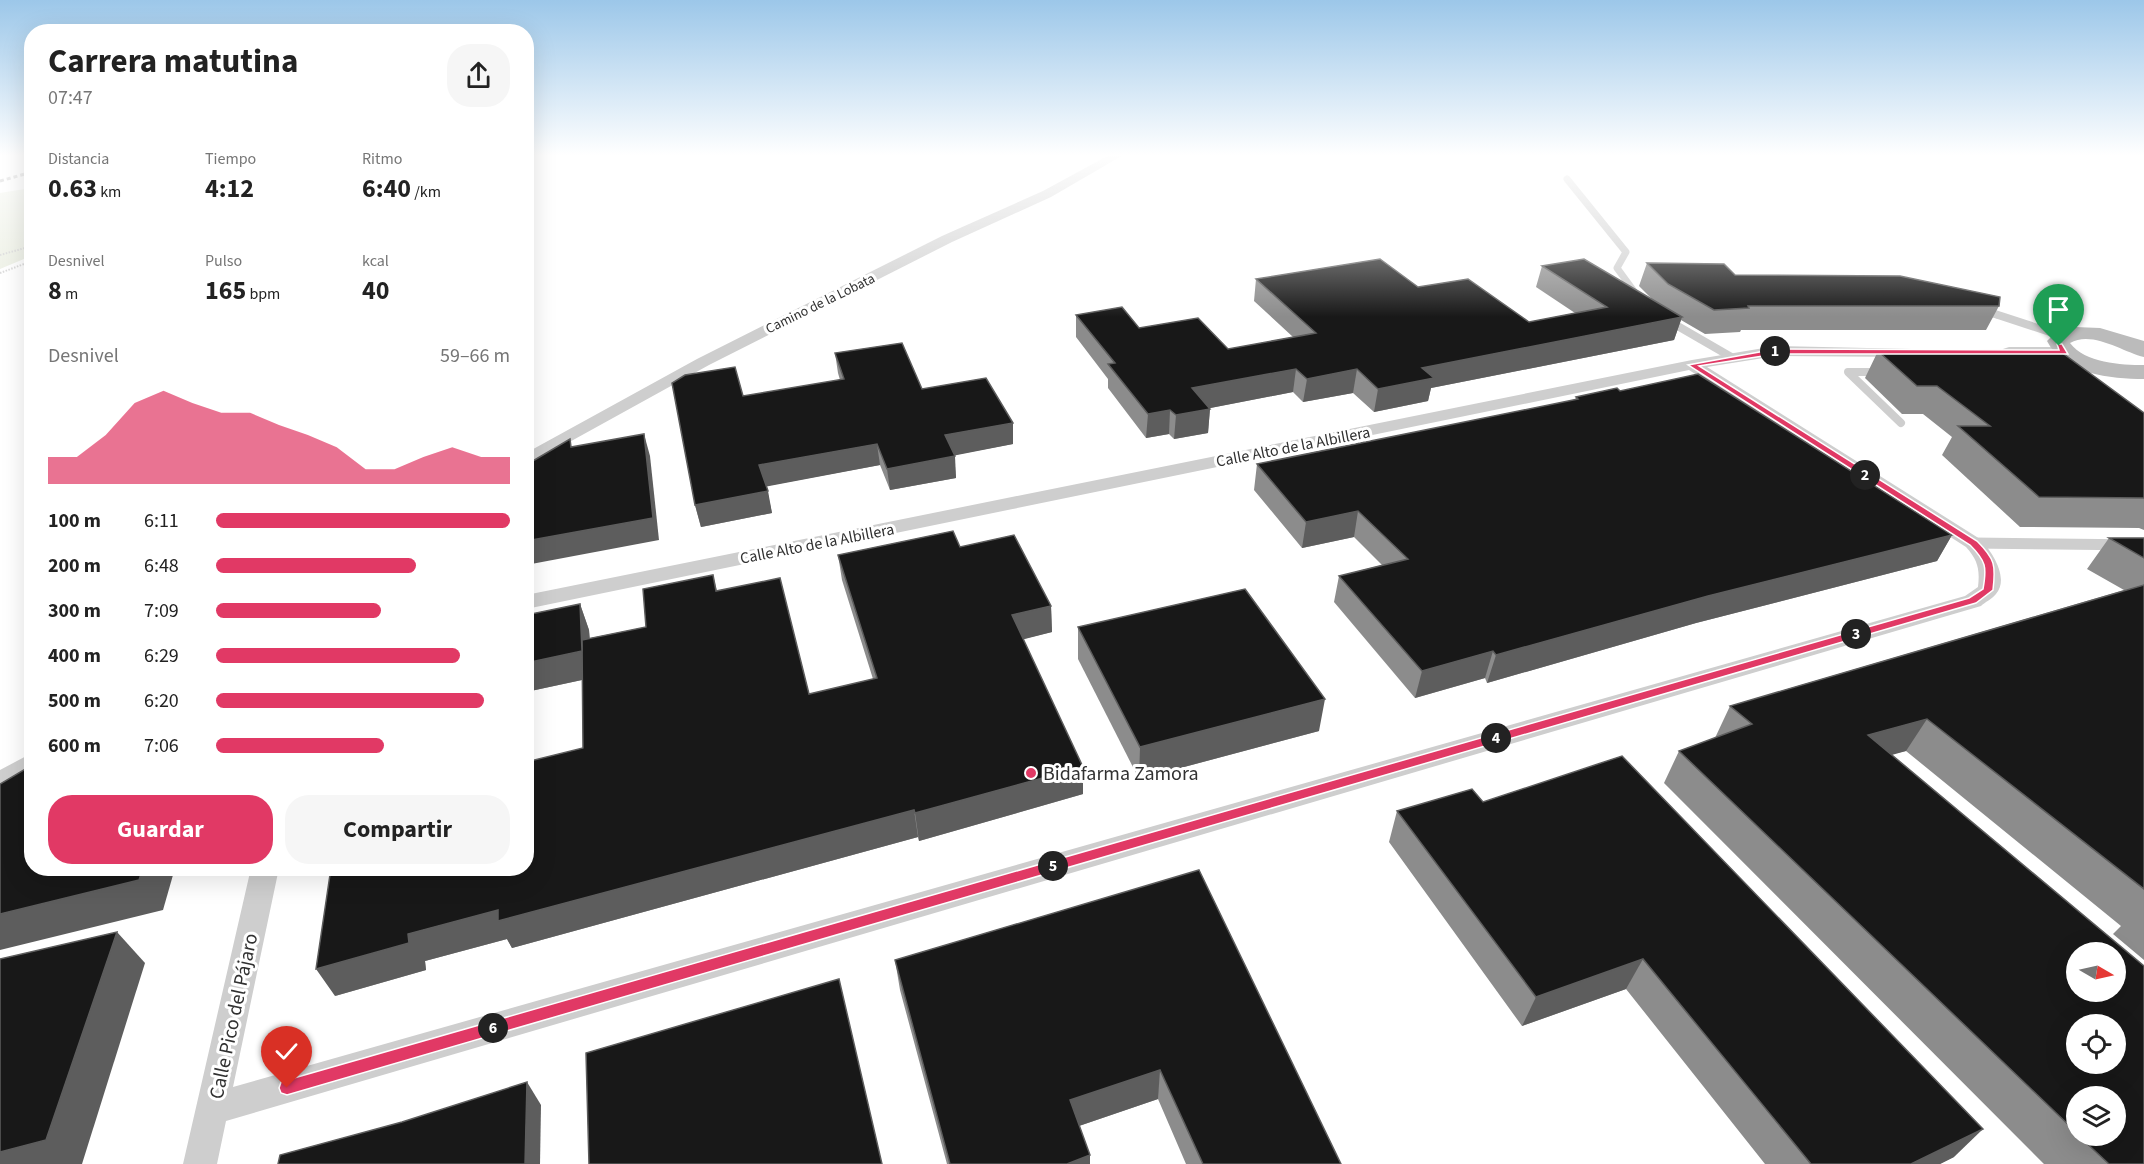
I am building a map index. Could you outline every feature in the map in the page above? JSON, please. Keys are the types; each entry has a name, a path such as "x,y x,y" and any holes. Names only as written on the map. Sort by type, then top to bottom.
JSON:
{"street":[{"name":"Camino de la Lobata","path":"534,457 713,357 950,238 1015,208"},
{"path":"1991,352 2064,344 2082,333 2127,342 2144,350"},
{"path":"2064,344 2144,389"},
{"name":"Calle Alto de la Albillera","path":"534,600 1692,365 1776,351 1919,352"},
{"path":"212,1109 1972,601 1988,590 1991,571 1986,556 1973,543 1692,365"},
{"path":"2103,368 2144,372"},
{"path":"0,782 24,767"},
{"name":"Calle Pico del Pájaro","path":"200,1164 263,876"}],"lane":[{"path":"1590,208 1626,252 1617,268 1628,286 1645,303"},
{"path":"1985,311 2064,344"},
{"path":"1663,317 1733,358"},
{"path":"1894,372 1848,372 1901,423"},
{"path":"1973,543 2144,545"}],"path":[{"path":"0,255 24,248"},
{"path":"0,273 24,264"}],"shaded area":[{"path":"0,208 24,208 24,259 0,269"}],"building":[{"path":"1380,259 1418,287 1468,279 1529,322 1607,307 1542,266 1584,259 1682,317 1422,368 1434,378 1378,389 1357,369 1307,379 1296,369 1192,388 1210,409 1176,415 1170,410 1148,414 1108,364 1115,363 1076,315 1122,307 1139,328 1198,318 1228,349 1316,333 1256,279"},
{"path":"1647,263 1724,264 1735,275 1900,276 2000,297 1999,306 1748,306 1749,308 1714,310 1668,284"},
{"path":"902,343 922,389 986,378 1013,423 945,435 955,456 887,469 877,444 759,465 768,491 695,505 672,383 685,375 735,367 743,396 844,379 835,353"},
{"path":"1878,351 2061,352 2144,413 2144,498 2039,497 1958,426 1990,426 1937,386 1917,386"},
{"path":"1698,374 1952,535 1708,596 1496,655 1493,651 1422,671 1339,576 1408,559 1358,511 1306,522 1257,464 1578,399 1576,397 1617,388 1620,391"},
{"path":"644,434 653,518 534,540 534,460 570,439 571,447"},
{"path":"953,531 960,547 1014,535 1051,606 1012,615 1083,767 498,921 498,910 408,934 409,943 316,969 330,876 534,876 534,760 583,748 582,640 646,627 643,589 713,575 716,591 780,578 809,694 877,678 838,555"},
{"path":"2109,538 2144,538 2144,558"},
{"path":"2144,585 2144,889 1927,719 1868,735 2115,942 2066,942 2066,1002 2126,1002 2126,951 2144,966 2144,1164 2109,1164 2090,1146 2126,1146 2126,1086 2066,1086 2066,1122 1679,751 1752,724 1730,706"},
{"path":"1245,589 1325,699 1140,747 1078,627"},
{"path":"580,604 582,651 534,661 534,613"},
{"path":"1622,756 1983,1129 1911,1164 1811,1164 1643,959 1536,997 1397,811 1472,789 1483,802"},
{"path":"24,770 24,876 140,876 139,880 0,914 0,784"},
{"path":"1199,870 1341,1164 1203,1164 1160,1070 1070,1100 1090,1155 1067,1164 950,1164 895,960"},
{"path":"117,932 46,1140 0,1152 0,959"},
{"path":"839,979 882,1164 589,1164 586,1053"},
{"path":"527,1082 525,1164 278,1164 280,1155 402,1122"}],"place":[{"name":"Bidafarma Zamora","path":"1031,773"}],"route":[{"path":"287,1088 1972,601 1988,590 1991,571 1986,556 1973,543 1692,365 1776,351 2066,352 2059,346"}]}
